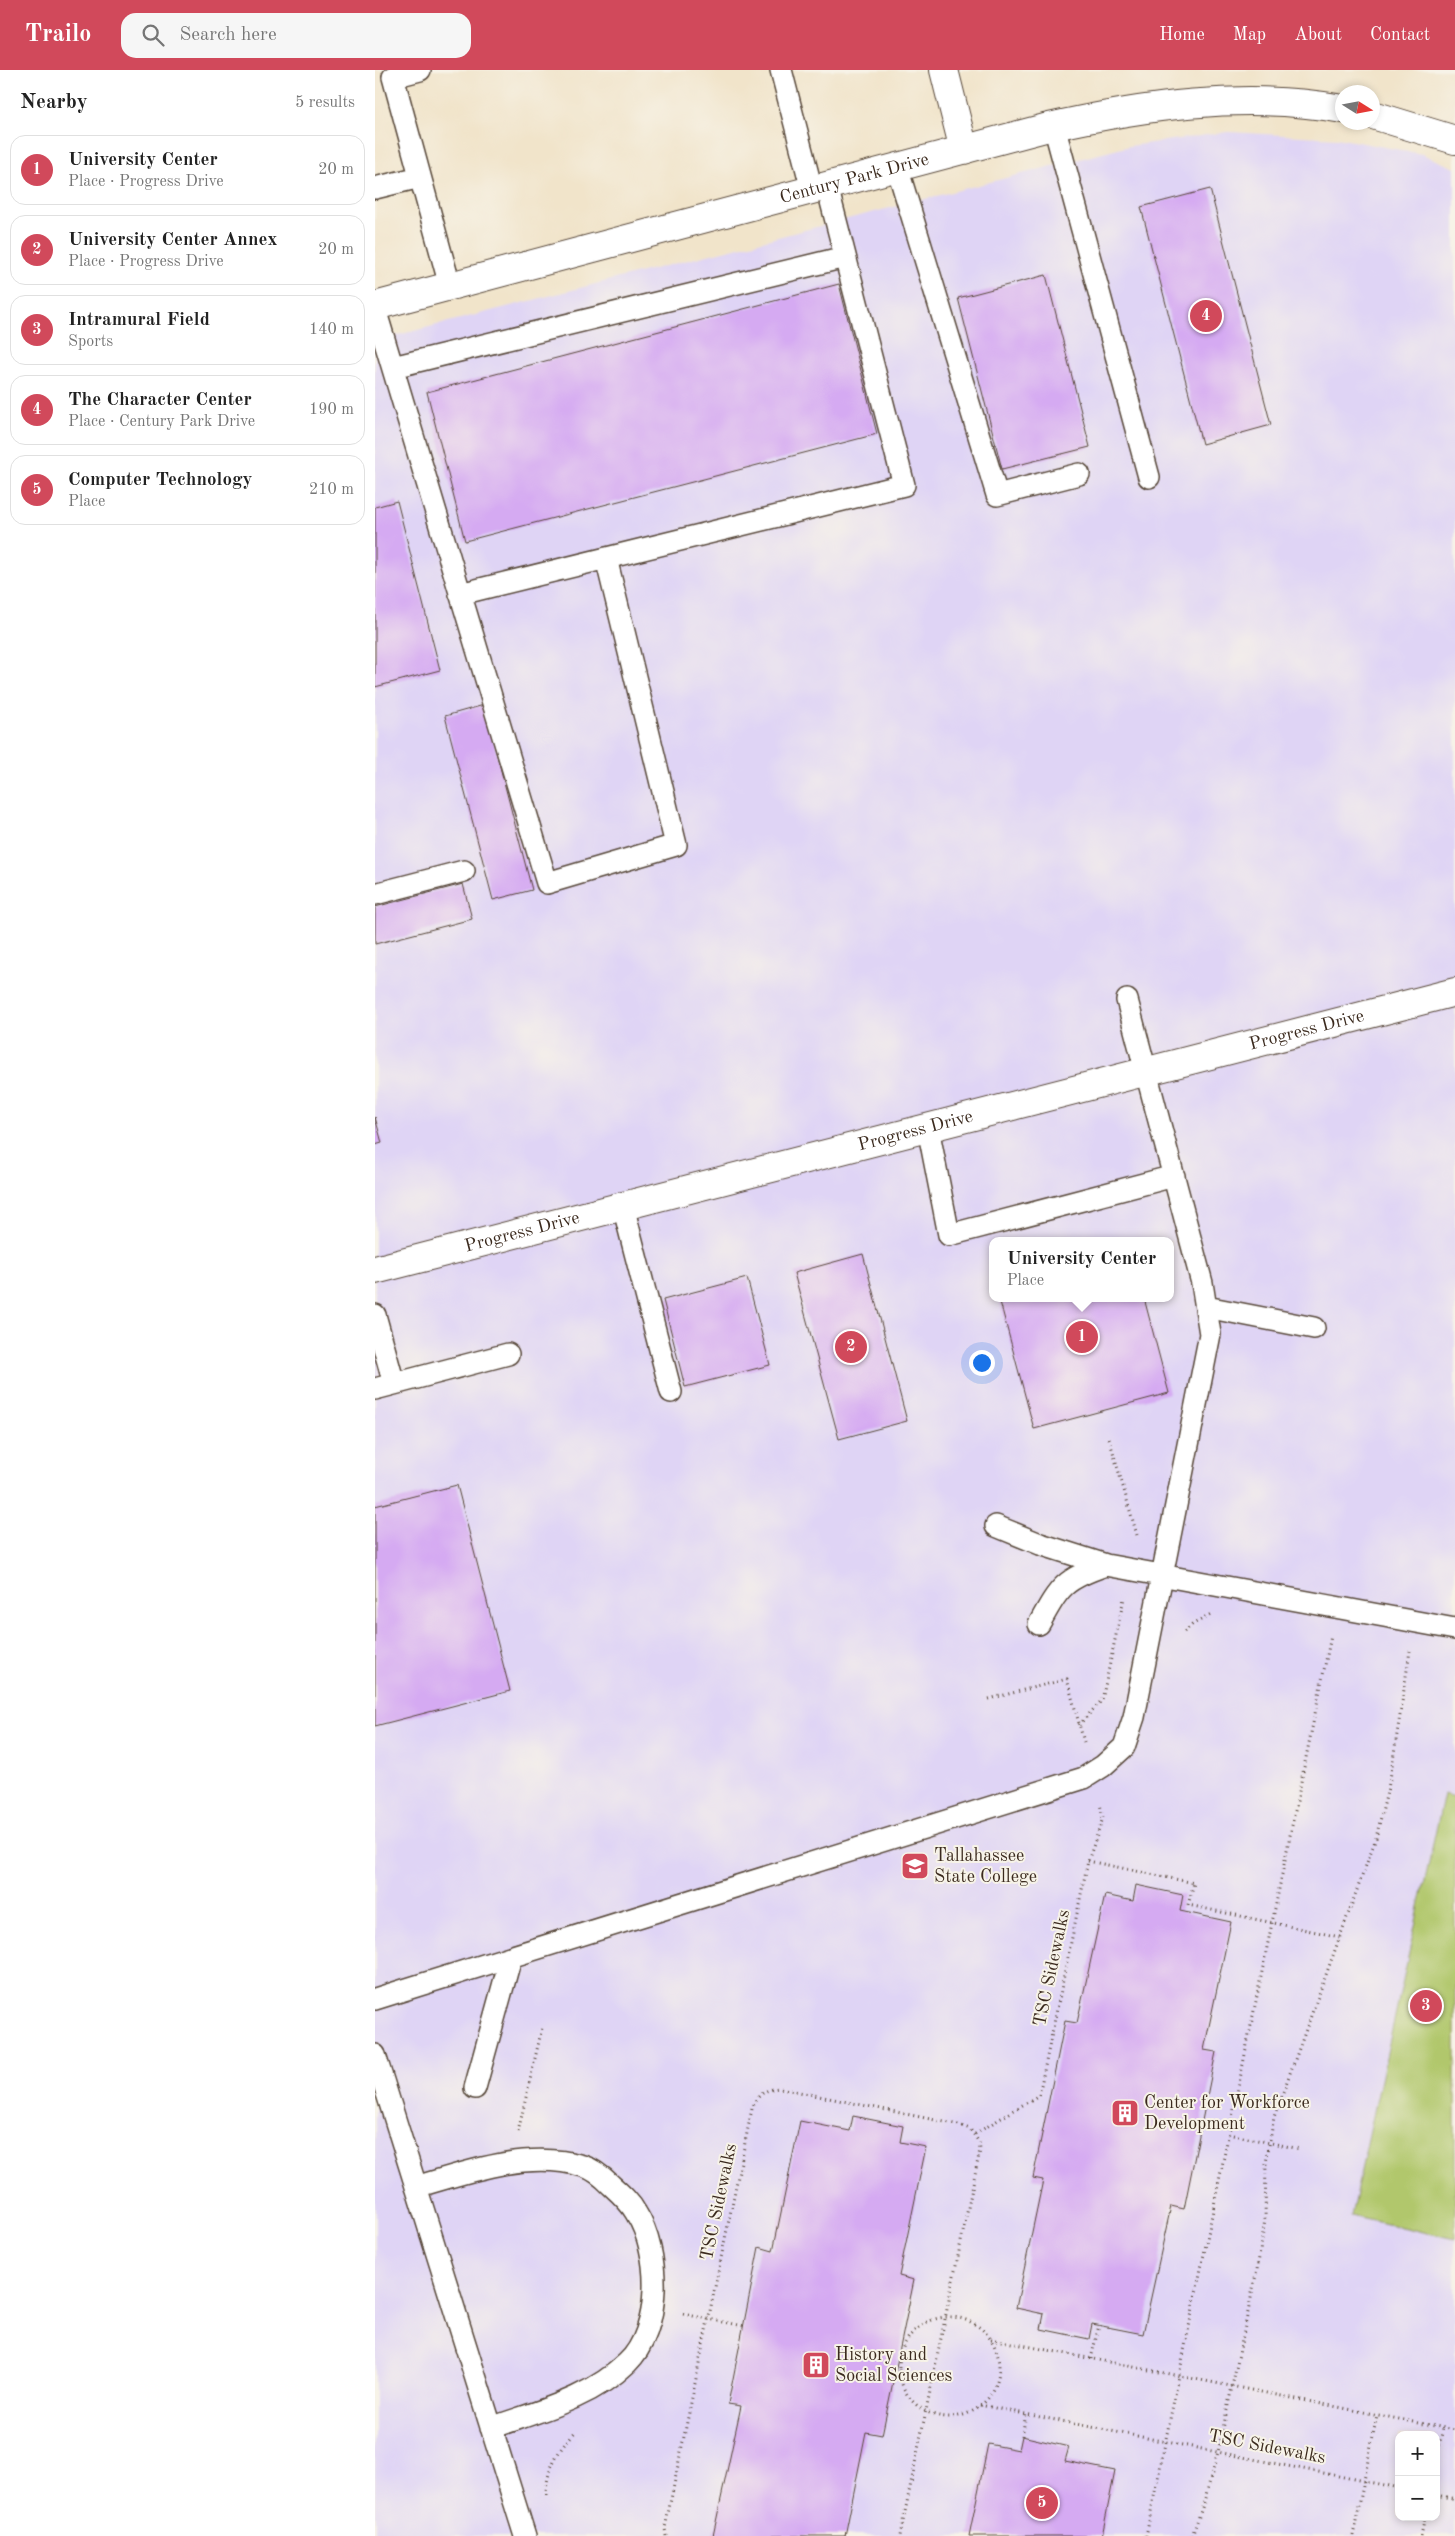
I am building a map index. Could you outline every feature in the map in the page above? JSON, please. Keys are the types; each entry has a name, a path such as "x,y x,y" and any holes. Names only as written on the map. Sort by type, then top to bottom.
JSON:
{"street":[{"path":"944,70 964,150"},
{"name":"Century Park Drive","path":"375,308 450,286 1054,126 1155,107 1249,101 1303,102 1335,108"},
{"path":"1380,117 1455,140"},
{"name":"Progress Drive","path":"375,1270 1455,992"}],"lane":[{"path":"420,70 393,77 450,286"},
{"path":"460,594 904,485 845,257 781,70"},
{"path":"1054,126 1149,477"},
{"path":"897,167 997,495 1079,474"},
{"path":"375,188 420,177"},
{"path":"393,367 845,257"},
{"path":"375,308 547,883 676,845 606,558"},
{"path":"375,894 464,871"},
{"path":"375,2000 1092,1774 1124,1747 1134,1717 1210,1334 1202,1283 1127,1000"},
{"path":"927,1128 949,1235 1174,1176"},
{"path":"623,1206 671,1392"},
{"path":"1206,1307 1314,1328"},
{"path":"375,1316 384,1387 508,1354"},
{"path":"996,1526 1106,1565 1455,1629"},
{"path":"1039,1624 1056,1593 1078,1574 1106,1565"},
{"path":"475,2088 511,1957"},
{"path":"375,2055 525,2536"},
{"path":"416,2187 475,2169 528,2161 558,2160 586,2166 605,2179 623,2196 637,2214 651,2250 655,2282 650,2320 642,2344 629,2362 603,2384 491,2428"}],"path":[{"path":"1079,1726 1102,1700 1138,1533 1109,1438"},
{"path":"1145,2536 1332,1631"},
{"path":"1192,2536 1204,2502 1233,2387 1265,2220 1266,2163 1274,2117 1376,1838 1390,1779 1411,1646"},
{"name":"TSC Sidewalks","path":"666,2536 665,2528 753,2104 759,2095 768,2089 780,2088 959,2125 970,2129 975,2134 1039,2095 1088,1861 1103,1818 1067,1679 989,1700"},
{"path":"1088,1861 1194,1883 1188,1905 1340,1937"},
{"path":"526,2134 518,2134 542,2028"},
{"path":"899,2536 980,2150 975,2134"},
{"path":"1228,2134 1300,2149"},
{"path":"678,2320 681,2306"},
{"path":"679,2313 744,2326"},
{"path":"945,2316 961,2318 974,2323 991,2339 997,2350 999,2367 996,2385 987,2400 973,2411 957,2417 939,2416 926,2412 910,2400 901,2385 898,2367 901,2350 912,2331 926,2321 945,2316"},
{"path":"1091,2359 1099,2325"},
{"path":"991,2339 1455,2430"},
{"name":"TSC Sidewalks","path":"980,2405 1395,2487"},
{"path":"1022,2436 1026,2414"},
{"path":"1353,2536 1377,2415"},
{"path":"546,2502 546,2484 551,2465 563,2445 579,2428"},
{"path":"1440,2442 1443,2428"},
{"path":"1440,2496 1455,2499"},
{"path":"1421,2536 1424,2521"}],"shaded area":[{"name":"Tallahassee State College","path":"1228,132 1336,138 1422,154 1455,168 1455,2536 375,2536 375,341 1130,146"}],"green space":[{"path":"1444,1794 1455,1797 1455,2239 1351,2216"}],"building":[{"path":"1210,189 1271,425 1202,444 1141,207"},
{"path":"1046,275 1090,447 1002,469 958,298"},
{"path":"839,284 877,434 465,541 427,392"},
{"path":"397,501 440,670 375,687 375,507"},
{"path":"484,705 532,890 493,900 445,716"},
{"path":"463,884 472,919 375,944 375,907"},
{"path":"375,1117 382,1143 375,1145"},
{"path":"863,1254 907,1421 839,1439 794,1273"},
{"path":"747,1278 770,1365 685,1387 663,1300"},
{"path":"1000,1302 1145,1302 1169,1393 1034,1429"},
{"path":"457,1485 510,1691 375,1726 375,1506"},
{"name":"Center for Workforce Development","path":"1136,1885 1183,1895 1180,1911 1231,1922 1204,2050 1216,2052 1184,2209 1171,2206 1143,2334 1092,2324 1089,2339 1041,2329 1044,2314 1016,2308 1043,2180 1033,2178 1065,2021 1077,2023 1105,1895 1133,1901"},
{"name":"History and Social Sciences","path":"853,2116 903,2126 900,2142 926,2147 899,2276 914,2280 882,2435 866,2432 845,2536 713,2536 741,2406 728,2404 759,2247 773,2251 800,2121 850,2131"},
{"path":"1022,2436 1069,2447 1065,2461 1115,2471 1102,2536 969,2536 988,2444 1019,2450"}],"place":[{"name":"The Character Center","path":"1206,316"},
{"name":"University Center","path":"1082,1337"},
{"name":"University Center Annex","path":"851,1347"},
{"name":"Tallahassee State College","path":"915,1866"},
{"name":"Intramural Field","path":"1426,2006"},
{"name":"Center for Workforce Development","path":"1125,2113"},
{"name":"History and Social Sciences","path":"816,2365"},
{"name":"Computer Technology","path":"1042,2503"}]}
